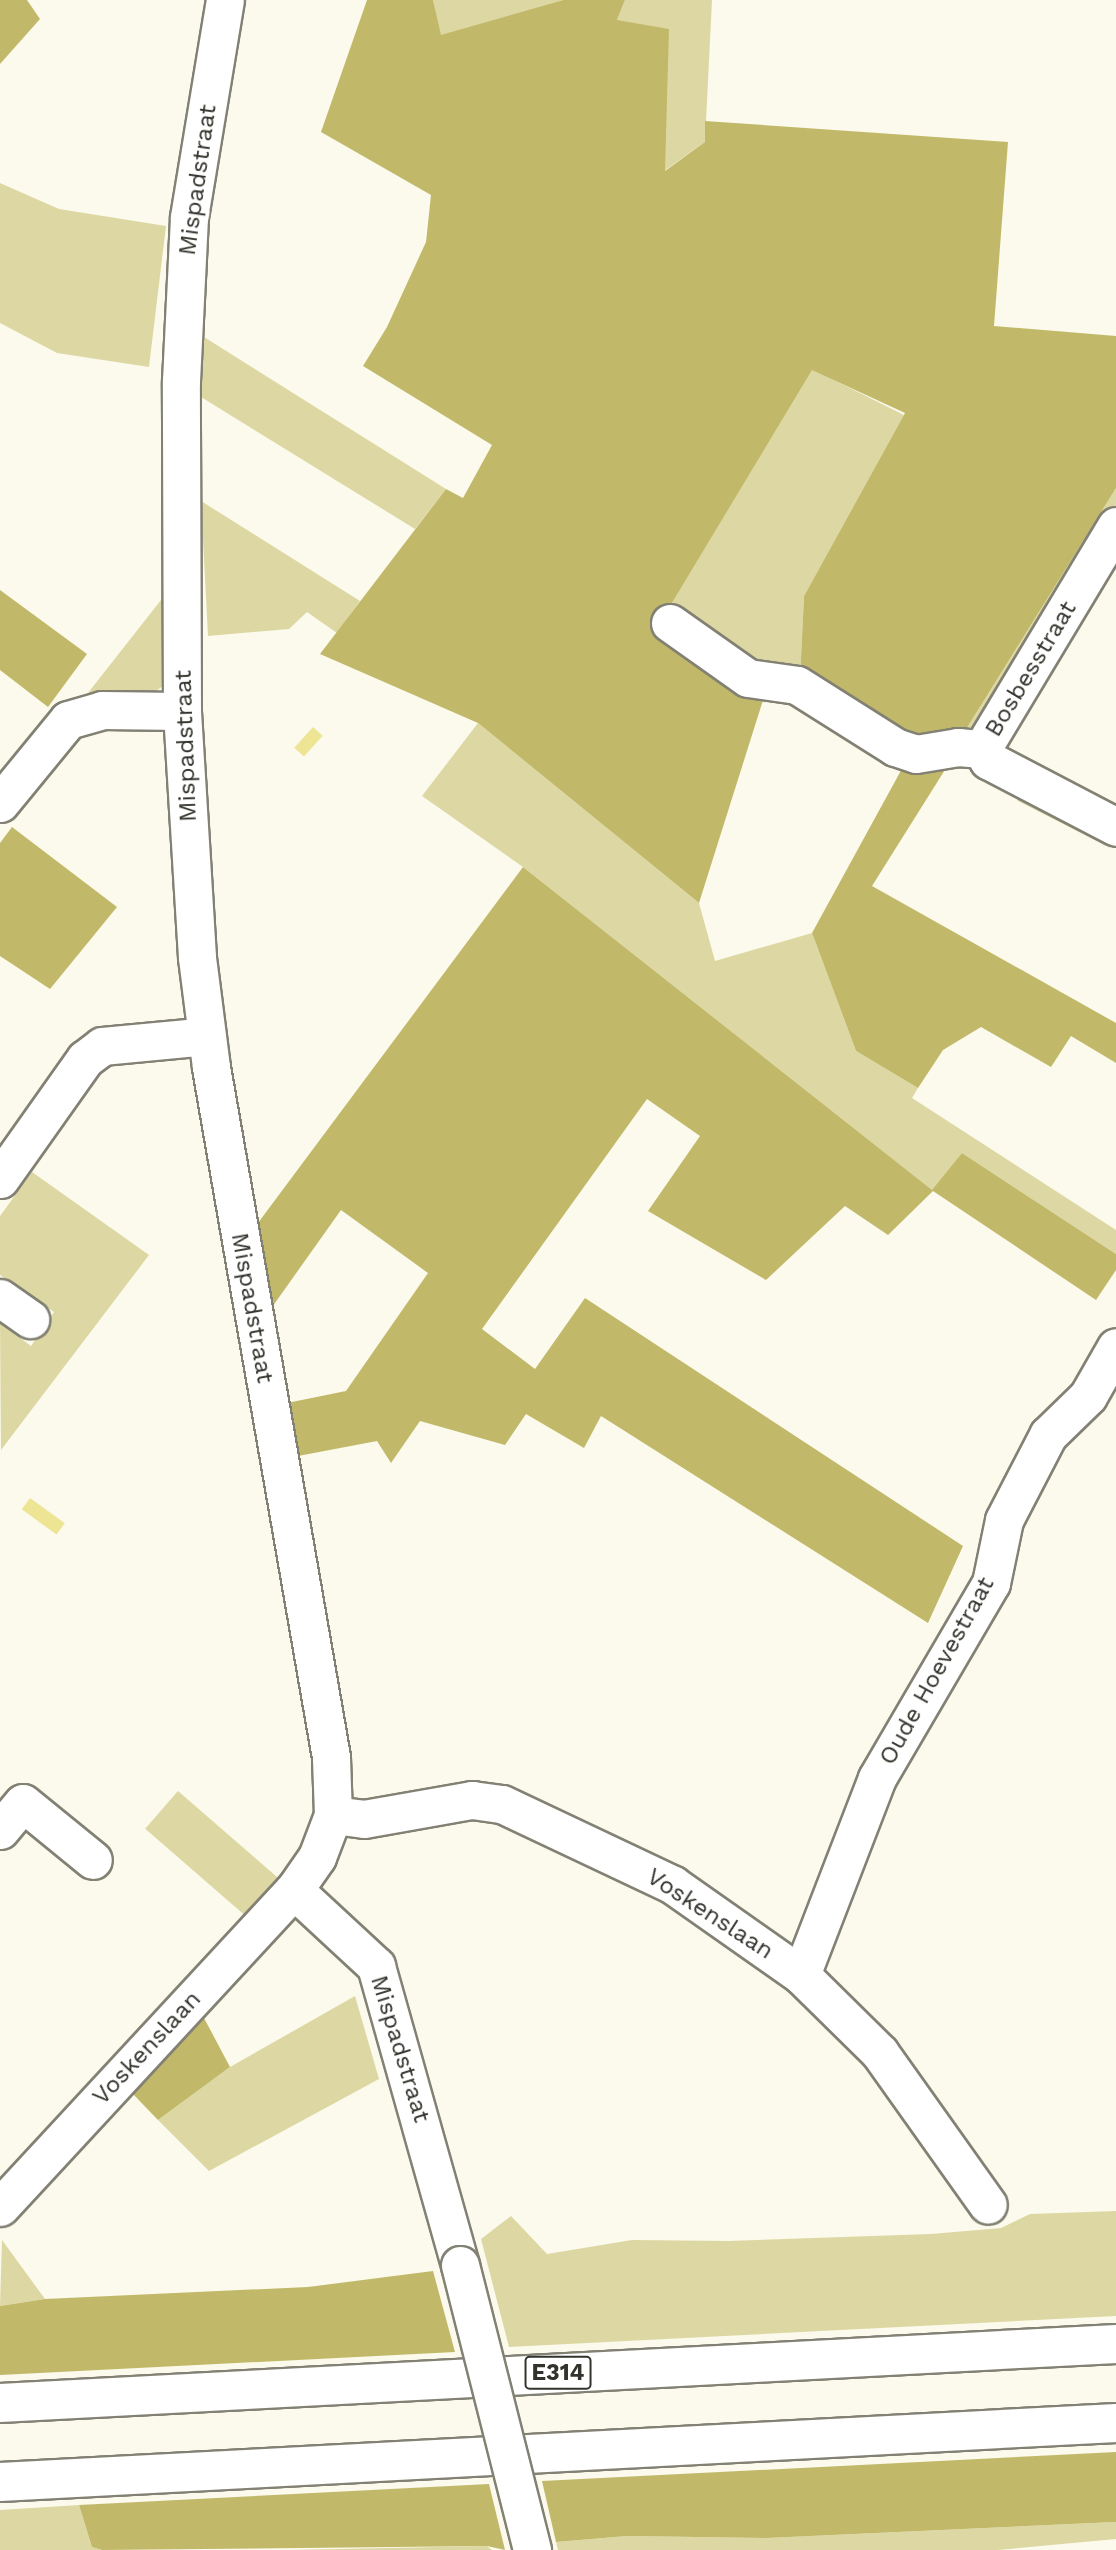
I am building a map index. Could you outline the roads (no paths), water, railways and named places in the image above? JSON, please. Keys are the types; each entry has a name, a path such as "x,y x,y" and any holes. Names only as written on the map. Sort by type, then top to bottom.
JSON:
{"highway":[{"name":"E314","path":"0,2403 1116,2344"},
{"path":"0,2482 1116,2423"}],"street":[{"name":"Mispadstraat","path":"225,0 189,217 181,381 182,711 197,957 207,1036 331,1757 333,1815 317,1857 294,1891 376,1966 460,2265 532,2550"},
{"name":"Bosbesstraat","path":"1116,526 982,749 988,760 1116,827"},
{"path":"670,623 748,678 797,685 837,711 916,754 958,747 982,749"},
{"path":"0,803 68,720 102,709 182,711"},
{"path":"0,1179 85,1059 102,1046 207,1036"},
{"path":"0,1298 30,1320"},
{"name":"Oude Hoevestraat","path":"801,1975 877,1778 991,1583 1004,1520 1048,1434 1088,1396 1116,1347"},
{"path":"0,1830 12,1793 93,1860"},
{"name":"Voskenslaan","path":"333,1815 364,1819 472,1800 502,1804 673,1885 801,1975 880,2053 988,2205"},
{"name":"Voskenslaan","path":"0,2207 294,1891"}]}
